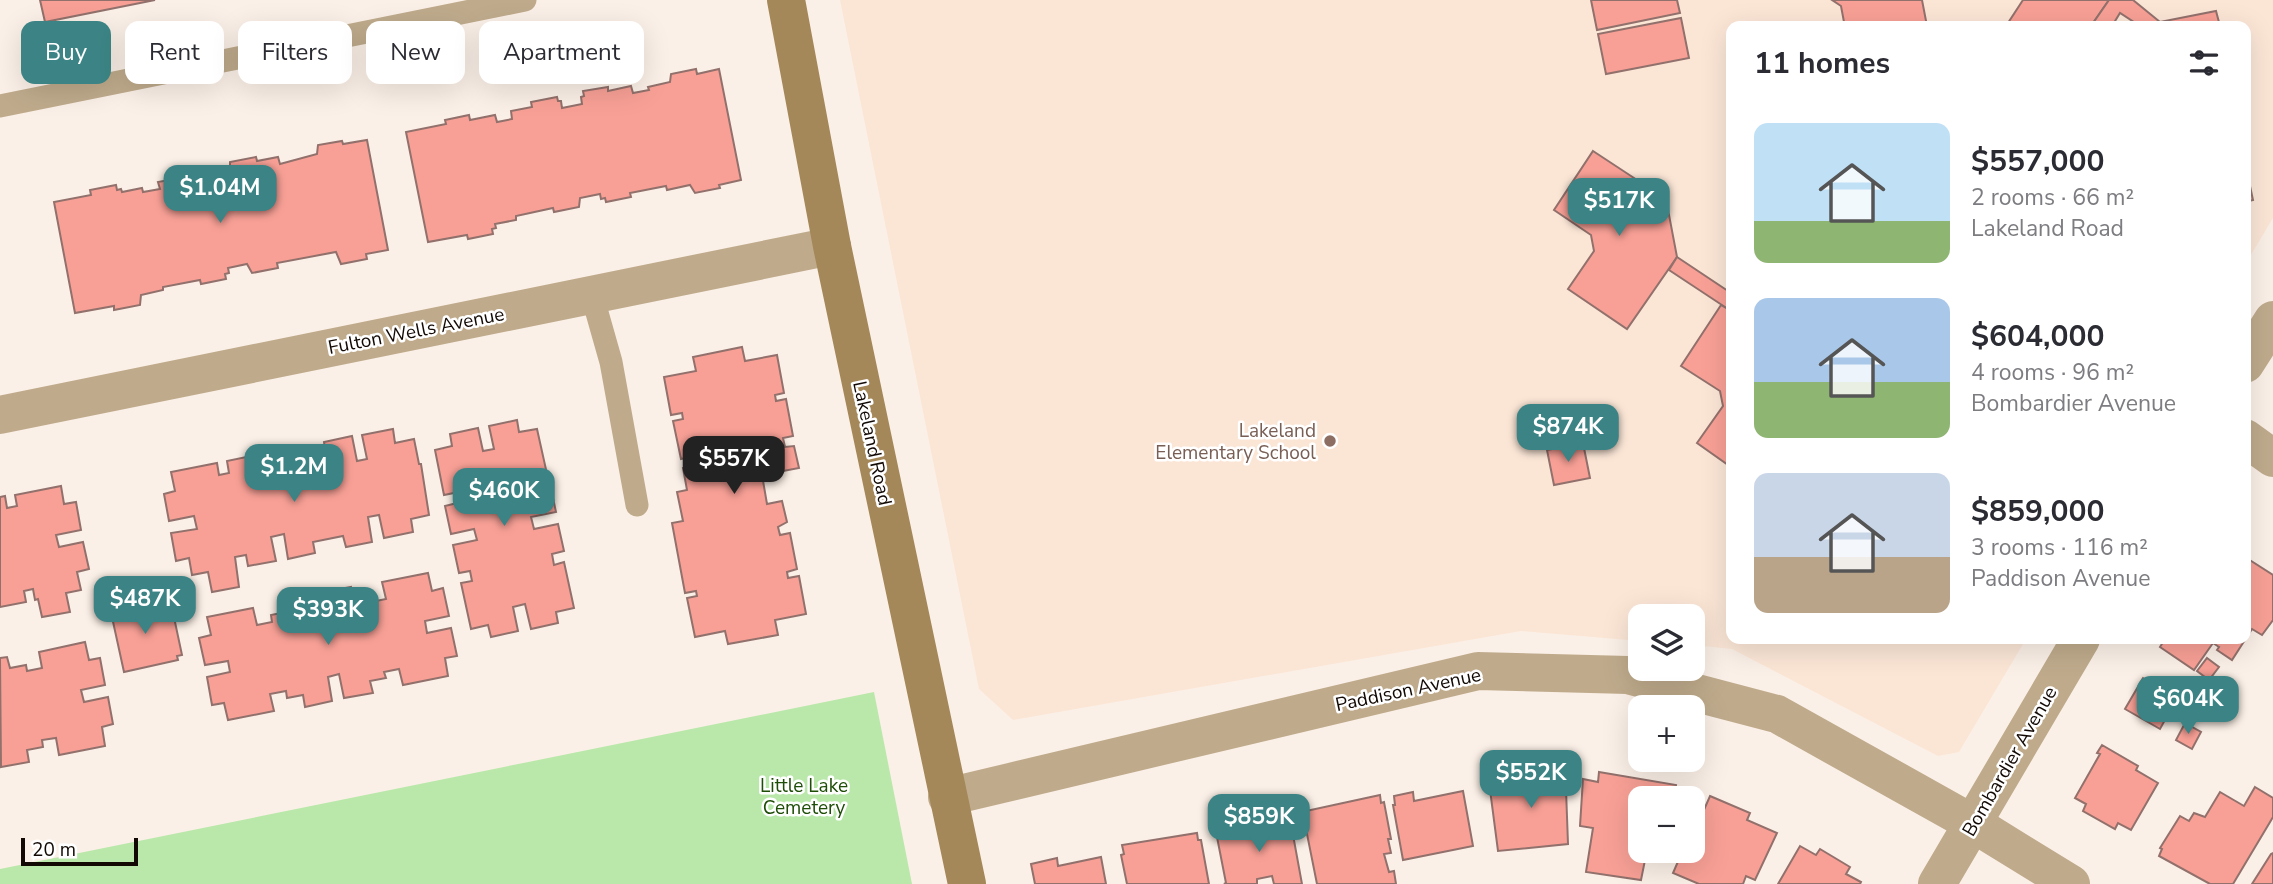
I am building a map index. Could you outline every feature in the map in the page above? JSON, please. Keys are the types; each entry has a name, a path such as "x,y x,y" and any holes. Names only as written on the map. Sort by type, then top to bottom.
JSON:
{"street":[{"name":"Lakeland Road","path":"786,0 832,246 967,884"},
{"name":"Fulton Wells Avenue","path":"0,415 832,246"},
{"path":"2251,355 2273,320"},
{"path":"2251,442 2273,458"},
{"name":"Bombardier Avenue","path":"1937,884 2078,644"},
{"name":"Paddison Avenue","path":"947,797 1478,671 1628,675 1777,714 1972,823 2071,884"}],"lane":[{"path":"0,106 525,0"},
{"path":"593,295 611,362 637,505"}],"shaded area":[{"name":"Lakeland Elementary School","path":"840,0 2273,0 2273,218 2251,255 2251,21 1726,21 1726,644 2023,644 1959,752 1938,756 1732,649 1705,646 1705,604 1628,604 1628,640 1521,631 1013,720 979,689"}],"green space":[{"name":"Little Lake Cemetery","path":"874,692 912,884 0,884 0,869"}],"building":[{"path":"40,0 155,0 50,21 45,21"},
{"path":"1591,0 1677,0 1680,13 1597,30"},
{"path":"1832,0 1922,0 1926,21 1844,21 1841,6"},
{"path":"2023,0 2109,0 2094,21 2009,21"},
{"path":"2109,0 2133,0 2159,21 2132,21 2120,13 2115,21 2094,21"},
{"path":"2216,11 2219,21 2165,21"},
{"path":"1681,18 1689,58 1606,74 1598,34"},
{"path":"696,69 697,74 719,69 741,180 695,193 690,185 667,190 666,186 630,193 631,197 606,202 605,198 601,199 600,194 580,198 579,207 554,212 553,208 516,216 516,220 495,224 493,234 468,239 467,235 428,242 406,132 446,124 445,120 469,115 470,120 495,115 497,122 512,119 511,111 532,107 531,102 557,97 562,108 582,104 583,91 608,87 608,91 631,86 633,93 649,90 648,87 670,82 671,74"},
{"path":"367,140 388,250 366,254 367,259 341,264 336,252 277,263 278,268 252,273 247,264 228,268 226,279 201,284 200,280 163,287 163,290 141,295 140,305 114,310 114,306 75,313 54,202 91,195 90,190 116,185 117,190 121,189 122,192 142,188 143,192 160,189 158,182 180,178 179,173 203,168 204,172 208,171 210,179 230,176 230,162 256,157 257,161 278,157 280,164 317,154 318,145"},
{"path":"1593,151 1666,199 1677,257 1627,329 1568,289 1594,251 1591,235 1554,210"},
{"path":"1677,257 1726,290 1726,308 1669,270"},
{"path":"1721,305 1726,308 1726,463 1697,443 1723,406 1720,391 1681,366"},
{"path":"742,347 745,361 777,355 784,393 775,395 776,401 786,399 793,436 783,438 785,447 794,446 799,468 762,475 767,504 782,501 787,522 778,527 780,535 790,533 797,569 787,572 788,578 799,576 806,614 775,620 778,635 728,644 725,631 695,637 687,598 697,596 696,591 685,593 672,523 683,521 677,492 687,490 683,468 692,466 690,457 681,459 673,421 683,419 682,413 671,415 664,377 696,371 693,357"},
{"path":"517,420 519,432 537,429 547,474 535,477 538,487 550,484 556,512 531,517 534,529 558,524 564,551 552,554 554,565 564,562 574,608 556,612 558,623 531,629 525,604 513,607 518,631 491,637 488,625 471,629 461,583 472,581 470,571 459,573 453,545 477,540 474,529 451,534 445,506 457,503 454,493 444,495 435,450 452,446 450,434 478,428 483,451 494,449 489,426"},
{"path":"393,429 395,443 414,439 421,464 429,515 411,519 413,532 384,538 379,515 368,517 372,542 346,547 343,536 313,542 315,553 288,559 284,534 271,537 276,561 248,566 246,555 235,557 239,587 212,592 208,572 192,575 189,558 176,561 171,533 197,529 194,516 169,521 164,494 175,491 171,472 217,463 219,475 229,473 227,461 256,455 260,479 271,477 267,453 294,447 297,461 326,455 324,442 352,436 357,461 367,459 362,435"},
{"path":"1583,443 1590,478 1554,485 1547,450"},
{"path":"61,486 64,504 76,502 81,530 56,535 59,547 83,542 89,569 77,572 81,590 66,593 70,612 42,617 33,589 24,591 26,602 0,607 0,497 5,496 7,508 17,506 15,495"},
{"path":"2251,561 2273,575 2273,620 2262,635 2252,629"},
{"path":"428,573 432,591 443,588 449,616 425,621 427,633 451,628 457,656 445,658 448,676 403,685 399,669 384,672 386,678 370,681 373,693 344,698 339,674 328,677 332,701 305,707 303,695 287,698 286,691 270,694 274,711 228,720 224,703 212,705 207,677 230,672 228,661 205,665 199,638 211,635 207,617 253,608 257,625 272,622 271,615 286,612 284,601 312,595 317,619 329,617 324,592 351,587 354,599 370,596 371,602 386,599 382,582"},
{"path":"129,599 130,604 133,603 135,613 167,606 167,609 172,608 182,655 177,656 178,660 124,672 110,608 114,607 113,602"},
{"path":"85,642 89,660 100,658 105,685 81,690 84,702 108,697 113,724 102,727 105,746 59,755 56,738 42,740 43,747 27,750 29,762 1,767 0,658 7,657 10,668 26,665 27,671 42,668 39,652"},
{"path":"2162,644 2212,644 2194,670 2160,647"},
{"path":"2214,644 2242,644 2232,660 2217,650 2219,647"},
{"path":"2207,658 2219,667 2209,680 2197,671"},
{"path":"2143,678 2177,698 2160,729 2125,709"},
{"path":"2185,723 2201,732 2192,749 2176,740"},
{"path":"2102,745 2138,766 2136,770 2158,783 2131,830 2118,823 2115,829 2083,811 2086,804 2075,798 2100,754 2097,753"},
{"path":"1565,762 1568,844 1498,851 1489,782 1532,779 1531,769"},
{"path":"1599,772 1676,785 1628,786 1628,863 1644,863 1641,880 1586,872 1593,828 1580,826 1583,779 1598,782"},
{"path":"2255,787 2273,798 2273,817 2233,884 2210,884 2159,856 2162,849 2160,848 2180,816 2189,821 2194,813 2205,817 2220,792 2244,806"},
{"path":"1463,791 1473,846 1403,860 1393,805 1394,796 1413,792 1414,801"},
{"path":"1380,795 1381,803 1384,802 1391,839 1388,839 1391,853 1384,854 1389,872 1394,871 1396,884 1317,884 1304,819 1307,818 1306,811"},
{"path":"1710,796 1750,813 1747,820 1777,833 1755,880 1746,876 1743,884 1699,884 1673,873 1677,863 1705,863 1705,807"},
{"path":"1270,821 1272,827 1291,824 1302,884 1274,884 1272,876 1257,879 1257,884 1224,884 1226,883 1216,832"},
{"path":"1197,833 1198,840 1201,840 1209,884 1127,884 1121,855 1124,854 1122,845"},
{"path":"1800,846 1816,855 1820,849 1850,867 1846,874 1861,882 1860,884 1778,884"},
{"path":"2273,853 2273,884 2252,884 2271,854"},
{"path":"1101,857 1106,884 1035,884 1031,864 1057,858 1058,866"}],"place":[{"name":"Lakeland Elementary School","path":"1330,441"}]}
